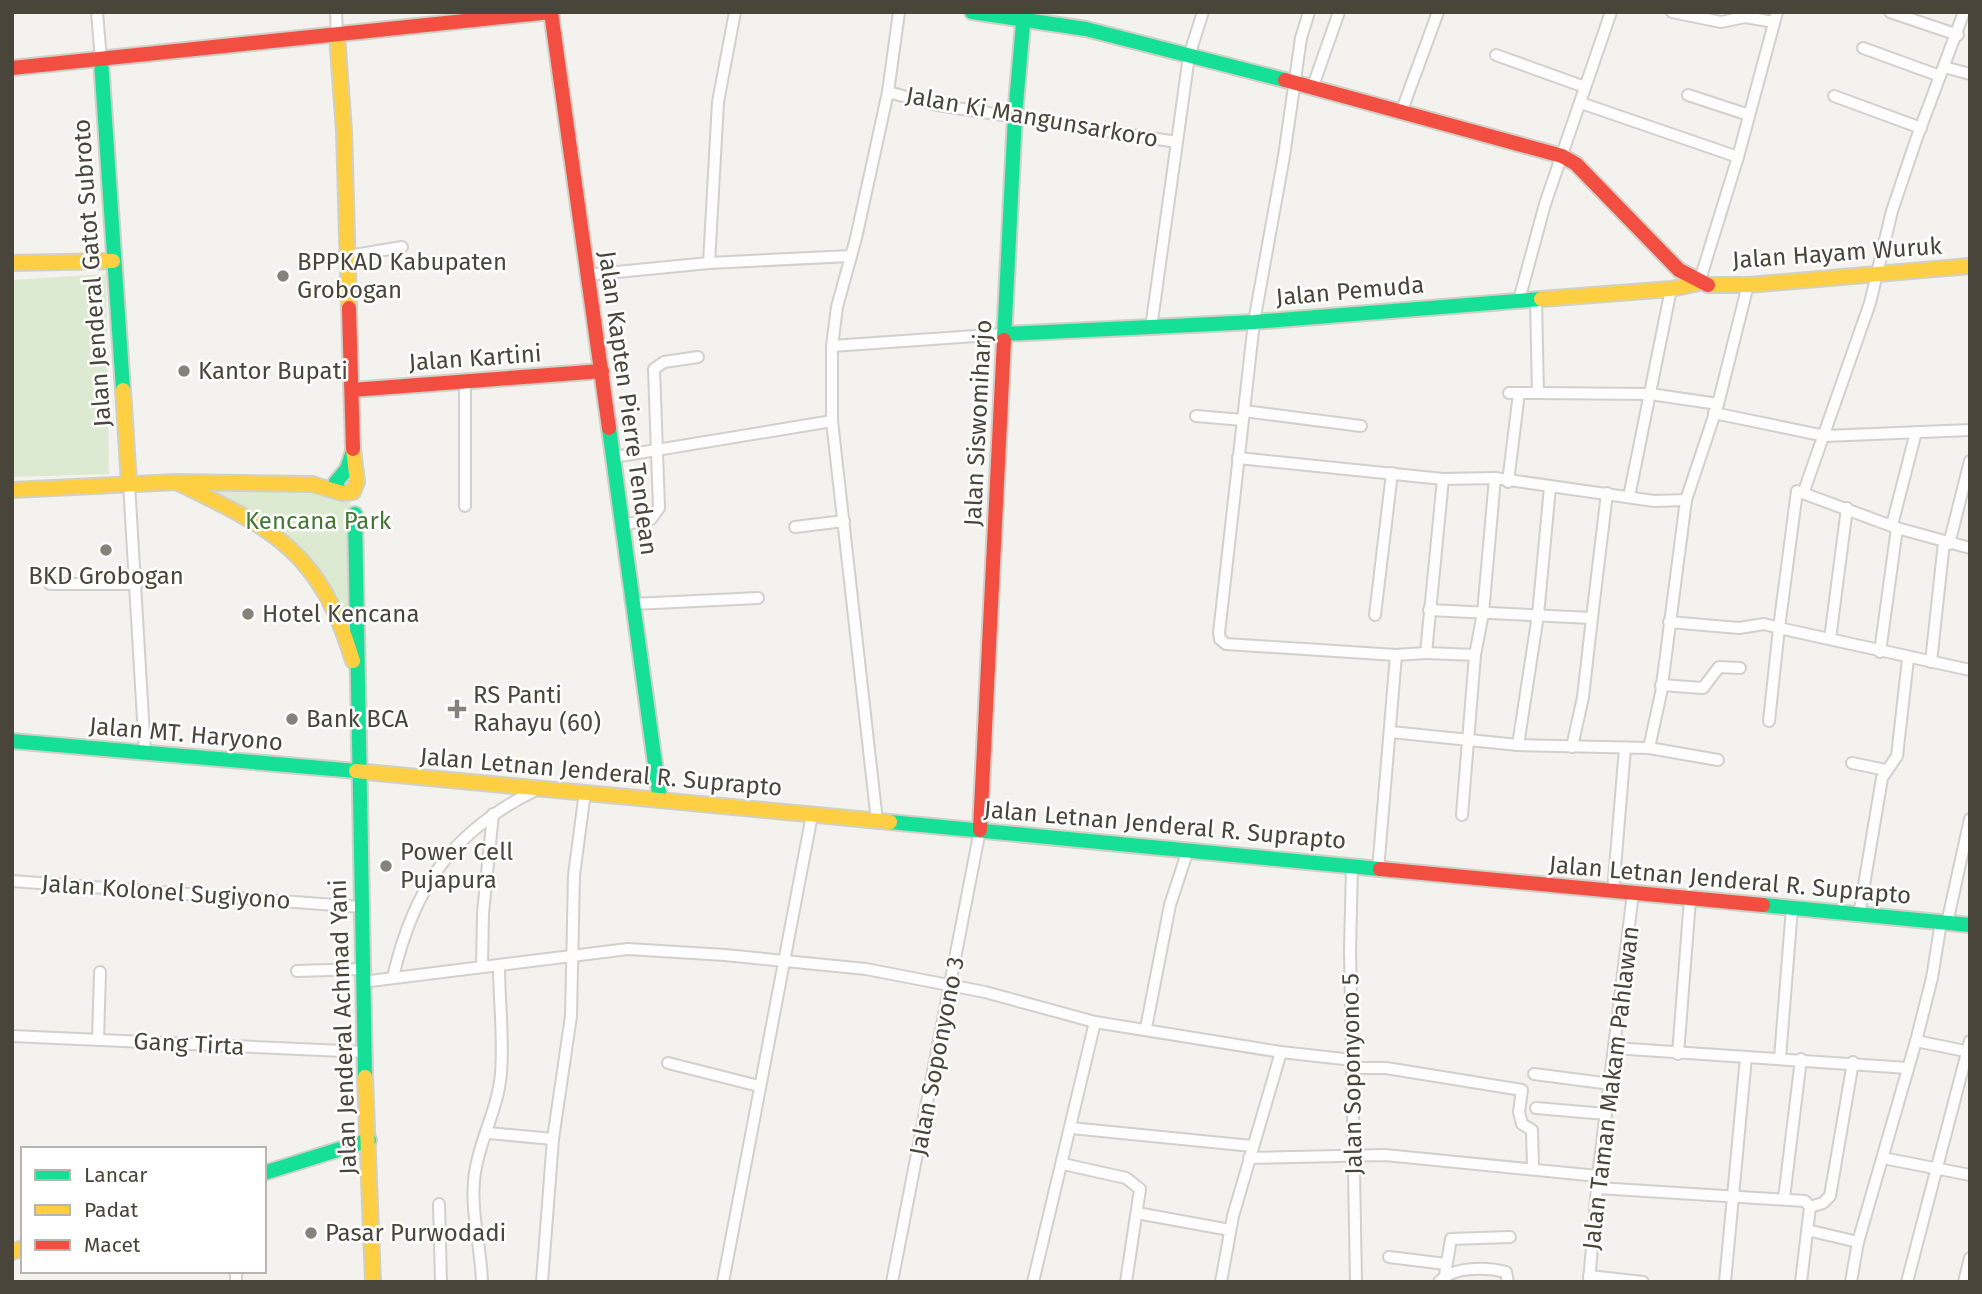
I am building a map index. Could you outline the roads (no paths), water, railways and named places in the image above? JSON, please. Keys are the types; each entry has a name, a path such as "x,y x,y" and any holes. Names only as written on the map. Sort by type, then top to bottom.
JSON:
{"main road":[{"path":"12,68 551,12"},
{"name":"Jalan Kapten Pierre Tendean","path":"551,12 660,800"},
{"path":"972,12 1023,15 1086,29 1313,86 1562,156 1576,164 1599,186 1665,257 1704,284"},
{"name":"Jalan Siswomiharjo","path":"980,830 1015,116 1023,15"},
{"name":"Jalan Jenderal Achmad Yani","path":"337,35 348,256 353,449 357,484 356,771 373,1282"},
{"name":"Jalan Jenderal Gatot Subroto","path":"101,60 129,483"},
{"path":"12,263 113,261"},
{"name":"Jalan Hayam Wuruk","path":"1704,284 1748,285 1970,266"},
{"name":"Jalan Pemuda","path":"1004,334 1254,322 1671,289 1704,284"},
{"name":"Jalan Kartini","path":"352,390 601,371"},
{"path":"353,449 347,468 336,482 355,514"},
{"path":"12,490 177,482 312,484 350,494 357,484 352,474 341,474 312,484"},
{"path":"177,482 228,506 297,551 318,575 338,610 357,676"},
{"name":"Jalan MT. Haryono","path":"12,741 356,771"},
{"name":"Jalan Letnan Jenderal R. Suprapto","path":"356,771 980,830 1187,853 1352,866 1970,925"},
{"path":"266,1172 369,1140"}],"street":[{"path":"97,12 101,60"},
{"path":"336,12 337,35"},
{"path":"709,263 718,102 735,12"},
{"path":"877,821 832,421 832,346 837,307 888,92 899,12"},
{"path":"1151,328 1189,56 1203,12"},
{"path":"1310,12 1301,38 1254,322 1220,639 1226,643 1396,655 1475,655"},
{"path":"1313,86 1339,12"},
{"path":"1402,110 1438,12"},
{"path":"1518,300 1562,156 1611,12"},
{"path":"1672,12 1721,22 1745,17 1775,17 1704,284"},
{"path":"1890,12 1958,35"},
{"path":"1804,491 1878,275 1892,212 1942,71 1966,15"},
{"path":"1863,48 1942,71 1970,74"},
{"path":"1496,55 1585,87"},
{"name":"Jalan Ki Mangunsarkoro","path":"888,92 937,105 1177,142"},
{"path":"1688,95 1749,115"},
{"path":"1834,96 1921,128"},
{"path":"1581,103 1738,157"},
{"path":"348,256 402,247"},
{"path":"586,275 709,263 850,256"},
{"path":"1649,748 1661,685 1686,500 1716,408 1748,285"},
{"path":"1629,497 1671,289"},
{"path":"1536,300 1538,393"},
{"path":"832,346 1004,334"},
{"path":"623,525 652,519 657,513 658,449 654,369 664,362 698,357"},
{"path":"465,381 465,506"},
{"path":"1508,482 1514,393 1650,394 1825,436 1970,430"},
{"path":"1196,416 1243,416 1361,426"},
{"path":"614,457 832,421"},
{"path":"1880,652 1894,526 1916,432"},
{"path":"1238,458 1443,479 1495,478 1654,501 1686,500"},
{"path":"1931,662 1947,543 1970,461"},
{"path":"1375,615 1392,473"},
{"path":"1462,815 1475,655 1483,613 1495,478"},
{"path":"1426,653 1443,479"},
{"path":"129,483 145,753"},
{"path":"1518,745 1538,615 1550,487"},
{"path":"1769,721 1795,493 1804,491 1894,526 1970,548"},
{"path":"1572,747 1583,698 1607,493"},
{"path":"1830,639 1847,508"},
{"path":"795,527 844,522"},
{"path":"50,584 137,584"},
{"path":"633,604 758,598"},
{"path":"1429,610 1592,618"},
{"path":"1669,622 1739,628 1764,624 1908,659 1970,670"},
{"path":"1378,870 1396,655"},
{"path":"1859,915 1882,778 1897,756 1908,659"},
{"path":"1661,685 1703,688 1719,667 1740,668"},
{"path":"1391,732 1518,745 1649,748 1718,760"},
{"path":"1613,892 1625,748"},
{"path":"1852,763 1886,770"},
{"path":"393,977 407,924 422,892 443,860 493,814 539,788"},
{"path":"542,1282 553,1139 570,1016 573,875 585,792"},
{"path":"482,967 482,913 493,814"},
{"path":"723,1282 812,815"},
{"path":"1851,1282 1858,1242 1916,1041 1970,819"},
{"name":"Jalan Soponyono 3","path":"892,1282 952,985 980,830"},
{"path":"1146,1028 1170,905 1187,853"},
{"name":"Jalan Soponyono 5","path":"1352,866 1356,1282"},
{"name":"Jalan Kolonel Sugiyono","path":"12,881 362,907"},
{"name":"Jalan Taman Makam Pahlawan","path":"1589,1279 1633,894"},
{"path":"1678,1054 1690,899"},
{"path":"1780,1058 1792,908"},
{"path":"297,971 393,977 628,949 830,964 952,985 1095,1022 1522,1090 1519,1112 1522,1124 1532,1130 1533,1168"},
{"path":"482,1282 481,1248 473,1191 477,1160 488,1133 501,1072 499,966"},
{"path":"98,1040 100,972"},
{"path":"1033,1282 1095,1022"},
{"name":"Gang Tirta","path":"12,1036 366,1052"},
{"path":"1907,1282 1969,1048 1916,1041"},
{"path":"1614,1048 1678,1054 1853,1062 1908,1068"},
{"path":"1222,1282 1230,1230 1281,1052"},
{"path":"1725,1282 1746,1057"},
{"path":"1784,1198 1801,1059"},
{"path":"1810,1207 1824,1203 1830,1196 1853,1062"},
{"path":"668,1063 759,1087"},
{"path":"1534,1074 1611,1084"},
{"path":"1536,1108 1606,1114"},
{"path":"1071,1128 1251,1152 1385,1155 1533,1168 1598,1182 1800,1200 1810,1207"},
{"path":"488,1133 553,1139"},
{"path":"1883,1158 1970,1175"},
{"path":"1063,1164 1126,1178 1140,1189 1126,1282"},
{"path":"439,1204 441,1282"},
{"path":"1801,1282 1810,1207"},
{"path":"1137,1213 1230,1230"},
{"path":"1807,1230 1858,1242"},
{"path":"1444,1273 1451,1238 1510,1237"},
{"path":"1389,1257 1444,1273 1458,1270 1506,1272 1507,1282"},
{"path":"1964,1282 1970,1258"},
{"path":"1589,1279 1643,1282"}],"place":[{"name":"BPPKAD Kabupaten Grobogan","path":"283,276"},
{"name":"Kantor Bupati","path":"184,371"},
{"name":"BKD Grobogan","path":"106,550"},
{"name":"Hotel Kencana","path":"248,614"},
{"name":"RS Panti Rahayu (60)","path":"457,709"},
{"name":"Bank BCA","path":"292,719"},
{"name":"Power Cell Pujapura","path":"386,866"},
{"name":"Pasar Purwodadi","path":"311,1233"}],"park label":[{"name":"Kencana Park","path":"318,521"}]}
